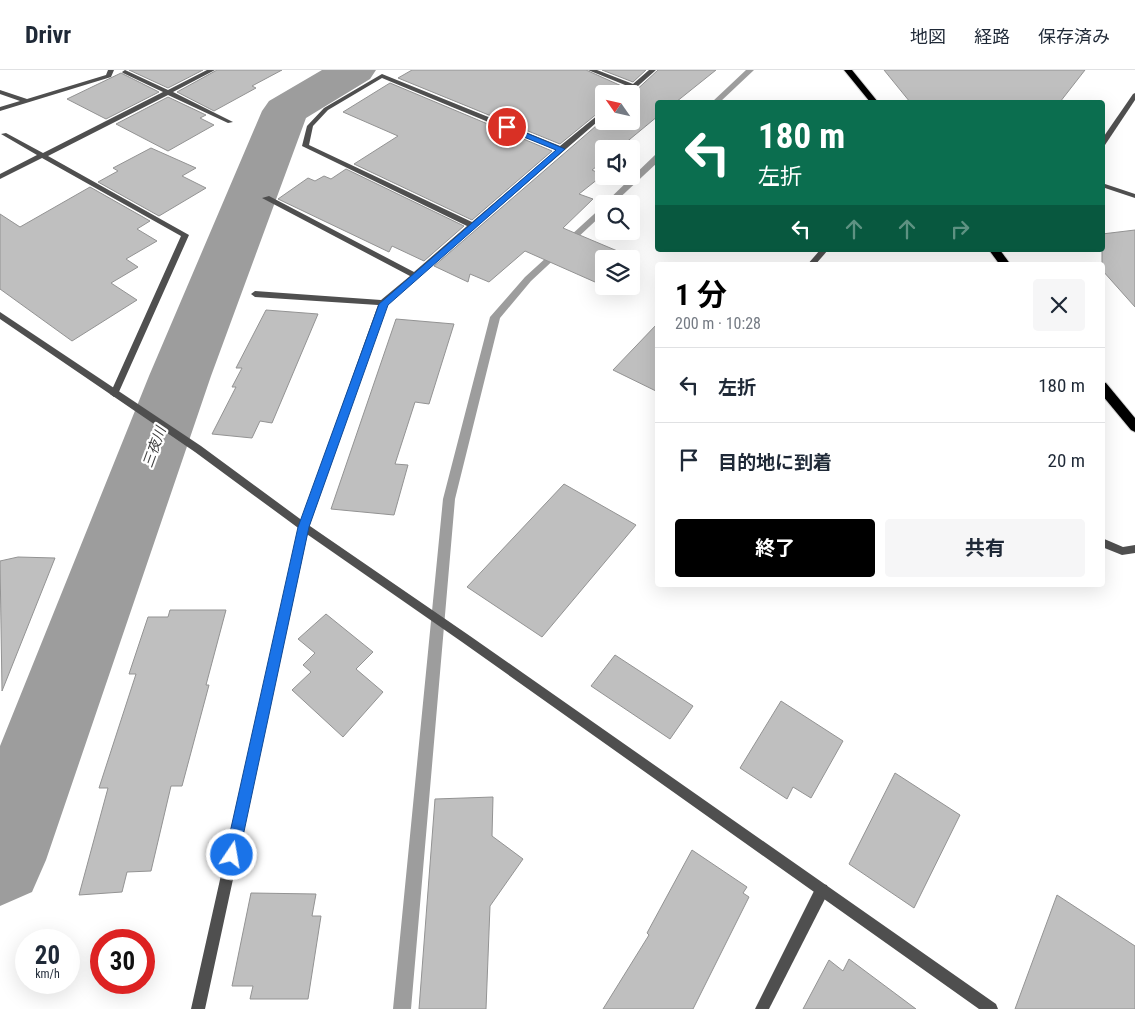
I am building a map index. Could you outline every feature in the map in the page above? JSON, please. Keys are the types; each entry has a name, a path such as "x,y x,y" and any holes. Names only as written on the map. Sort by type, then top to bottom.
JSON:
{"highway":[{"path":"848,70 872,100"},
{"path":"1105,390 1135,427"}],"street":[{"path":"0,109 109,76 111,70"},
{"path":"0,177 212,70"},
{"path":"591,70 631,85"},
{"path":"635,85 653,70"},
{"path":"125,72 230,122"},
{"path":"473,226 305,146 310,126 326,109 382,76 561,149"},
{"path":"0,92 28,101"},
{"path":"1105,141 1135,96"},
{"path":"198,1009 304,527 384,304 595,120"},
{"path":"4,134 185,235 114,394"},
{"path":"1105,187 1135,196"},
{"path":"266,198 416,276"},
{"path":"814,262 822,252"},
{"path":"255,294 384,304"},
{"path":"0,316 198,449 304,527 992,1009"},
{"path":"1105,543 1122,551 1135,549"},
{"path":"762,1009 822,890"}],"building":[{"path":"129,70 203,70 168,88"},
{"path":"217,70 282,70 252,86 256,88 214,111 177,92"},
{"path":"412,70 586,70 619,85 595,85 595,115 560,144 398,78"},
{"path":"602,70 646,70 633,82"},
{"path":"658,70 716,70 678,100 655,100 655,118 629,140 595,140 595,168 592,170 595,171 595,181 579,194 593,199 563,228 615,250 595,250 595,282 525,251 489,282 470,274 468,282 434,266 595,127 595,130 640,130 640,87"},
{"path":"884,70 1085,70 1062,100 908,100"},
{"path":"121,73 159,92 106,119 67,99"},
{"path":"390,83 552,151 472,220 354,164 398,136 343,112"},
{"path":"168,97 206,115 200,118 214,125 168,151 116,124"},
{"path":"151,148 196,168 182,176 206,188 159,216 98,182 118,171 113,168"},
{"path":"346,169 464,226 424,261 392,246 389,252 278,199 308,178 315,181 324,176 331,179"},
{"path":"90,187 150,221 137,229 157,241 126,259 138,267 111,283 137,300 72,341 0,289 0,214 20,227"},
{"path":"1135,230 1135,307 1105,273 1105,262 1102,262 1102,252 1105,252 1105,234"},
{"path":"266,310 318,314 272,423 260,421 252,438 212,434 236,387 232,387 242,368 236,368"},
{"path":"396,319 454,324 429,404 415,402 395,464 408,465 394,515 331,509"},
{"path":"655,326 655,391 613,370"},
{"path":"564,484 636,525 542,637 467,587"},
{"path":"18,557 55,558 2,691 0,561"},
{"path":"170,610 226,610 206,685 209,685 182,786 171,786 151,871 127,872 122,892 79,895 108,788 99,788 136,674 129,674 148,617 168,617"},
{"path":"326,614 373,652 356,669 383,692 343,737 292,690 311,672 303,665 315,653 298,639"},
{"path":"615,655 693,706 670,739 591,686"},
{"path":"781,701 843,741 811,798 793,787 787,799 740,768"},
{"path":"895,773 960,815 914,908 849,864"},
{"path":"493,797 492,836 523,859 490,906 486,1009 419,1009 435,799"},
{"path":"692,850 747,887 743,893 749,897 693,1009 603,1009 649,935 647,933"},
{"path":"251,893 316,894 312,916 321,916 308,999 250,999 253,986 232,986"},
{"path":"1057,895 1135,946 1135,1009 1015,1009"},
{"path":"849,959 916,1009 803,1009 829,960 843,971"}],"waterway":[{"name":"三夜川","path":"0,860 180,376 285,111 354,70"},
{"path":"718,100 750,70"},
{"path":"618,195 655,160"},
{"path":"402,1009 449,499 495,317 528,279 595,216"}],"route":[{"path":"232,855 304,527 384,304 561,149 507,127"}]}
